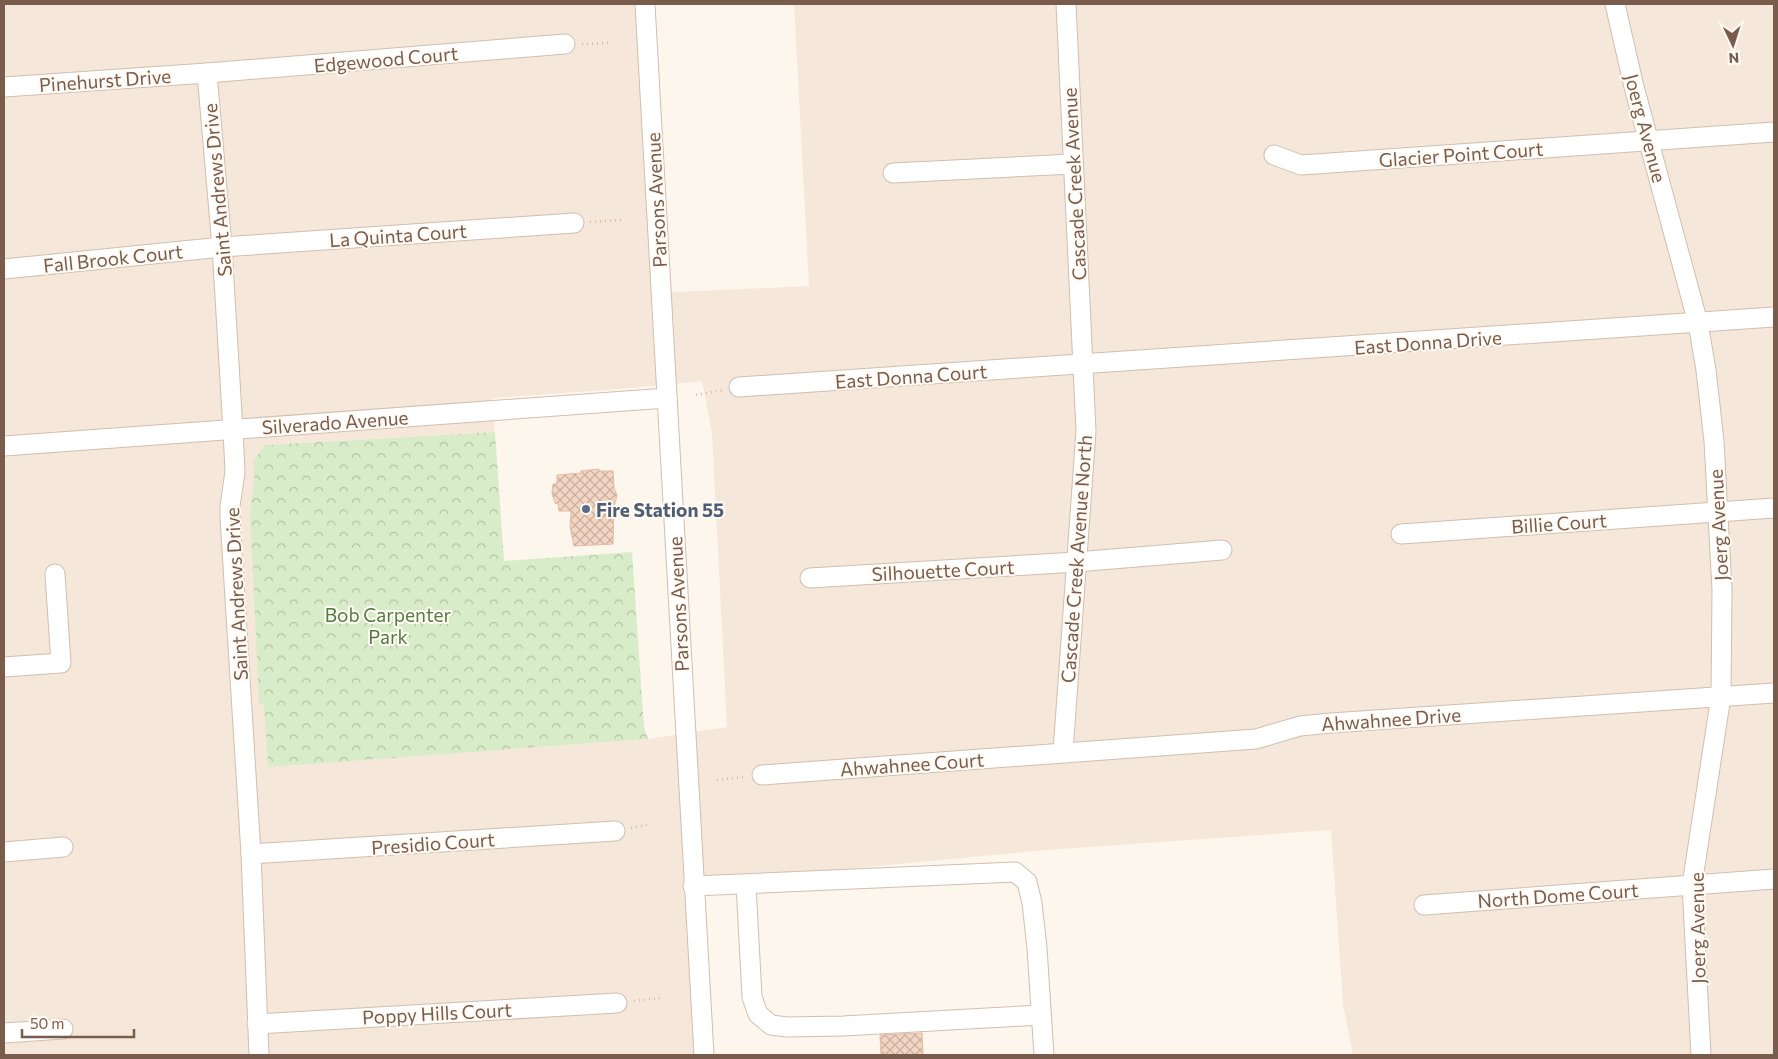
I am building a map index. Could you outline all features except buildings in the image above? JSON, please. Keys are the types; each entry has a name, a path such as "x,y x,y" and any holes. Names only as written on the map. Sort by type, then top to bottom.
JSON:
{"street":[{"name":"Parsons Avenue","path":"645,4 693,886 704,1055"},
{"name":"Cascade Creek Avenue","path":"1066,4 1082,365"},
{"name":"Joerg Avenue","path":"1615,4 1634,87 1650,140 1698,323 1706,370 1714,440 1722,590 1721,696 1692,885 1701,1055"},
{"name":"Edgewood Court","path":"207,73 565,44"},
{"name":"Pinehurst Drive","path":"4,87 207,73"},
{"name":"Saint Andrews Drive","path":"207,73 222,247 233,430 235,472 230,518 251,854 259,1055"},
{"name":"Glacier Point Court","path":"1274,154 1301,165 1774,132"},
{"path":"894,173 1073,164"},
{"name":"La Quinta Court","path":"222,247 574,223"},
{"name":"Fall Brook Court","path":"4,269 222,247"},
{"name":"East Donna Drive","path":"1082,365 1774,318"},
{"name":"East Donna Court","path":"739,387 1082,365"},
{"name":"Cascade Creek Avenue North","path":"1063,752 1085,450 1082,365"},
{"name":"Silverado Avenue","path":"4,446 667,398"},
{"name":"Billie Court","path":"1401,534 1774,508"},
{"name":"Silhouette Court","path":"810,578 1076,562 1222,550"},
{"path":"4,667 61,663 55,574"},
{"name":"Ahwahnee Drive","path":"1063,752 1256,739 1300,726 1774,693"},
{"name":"Ahwahnee Court","path":"762,775 1063,752"},
{"name":"Presidio Court","path":"251,854 614,831"},
{"path":"4,852 62,847"},
{"path":"693,886 1015,872 1027,882 1032,903 1044,1055"},
{"name":"North Dome Court","path":"1424,905 1774,879"},
{"path":"746,884 752,997 758,1014 771,1025 787,1027 843,1026 1041,1015"},
{"name":"Poppy Hills Court","path":"257,1024 617,1003"},
{"path":"4,1033 63,1029"}],"path":[{"path":"565,44 609,43"},
{"path":"574,223 621,220"},
{"path":"696,395 739,387"},
{"path":"717,780 762,775"},
{"path":"614,831 651,824"},
{"path":"617,1003 661,998"}],"shaded area":[{"path":"4,4 640,4 656,293 809,286 794,4 1774,4 1774,1055 1353,1055 1343,1004 1331,830 1046,850 690,884 700,1055 4,1055","holes":["702,381 712,432 727,727 648,739 268,766 254,480 254,459 266,445 495,432 492,398"]}],"green space":[{"name":"Bob Carpenter Park","path":"495,432 504,561 632,552 644,727 648,739 268,767 264,706 259,702 250,511 254,480 254,459 266,445"}],"place":[{"name":"Fire Station 55","path":"586,509"}]}
